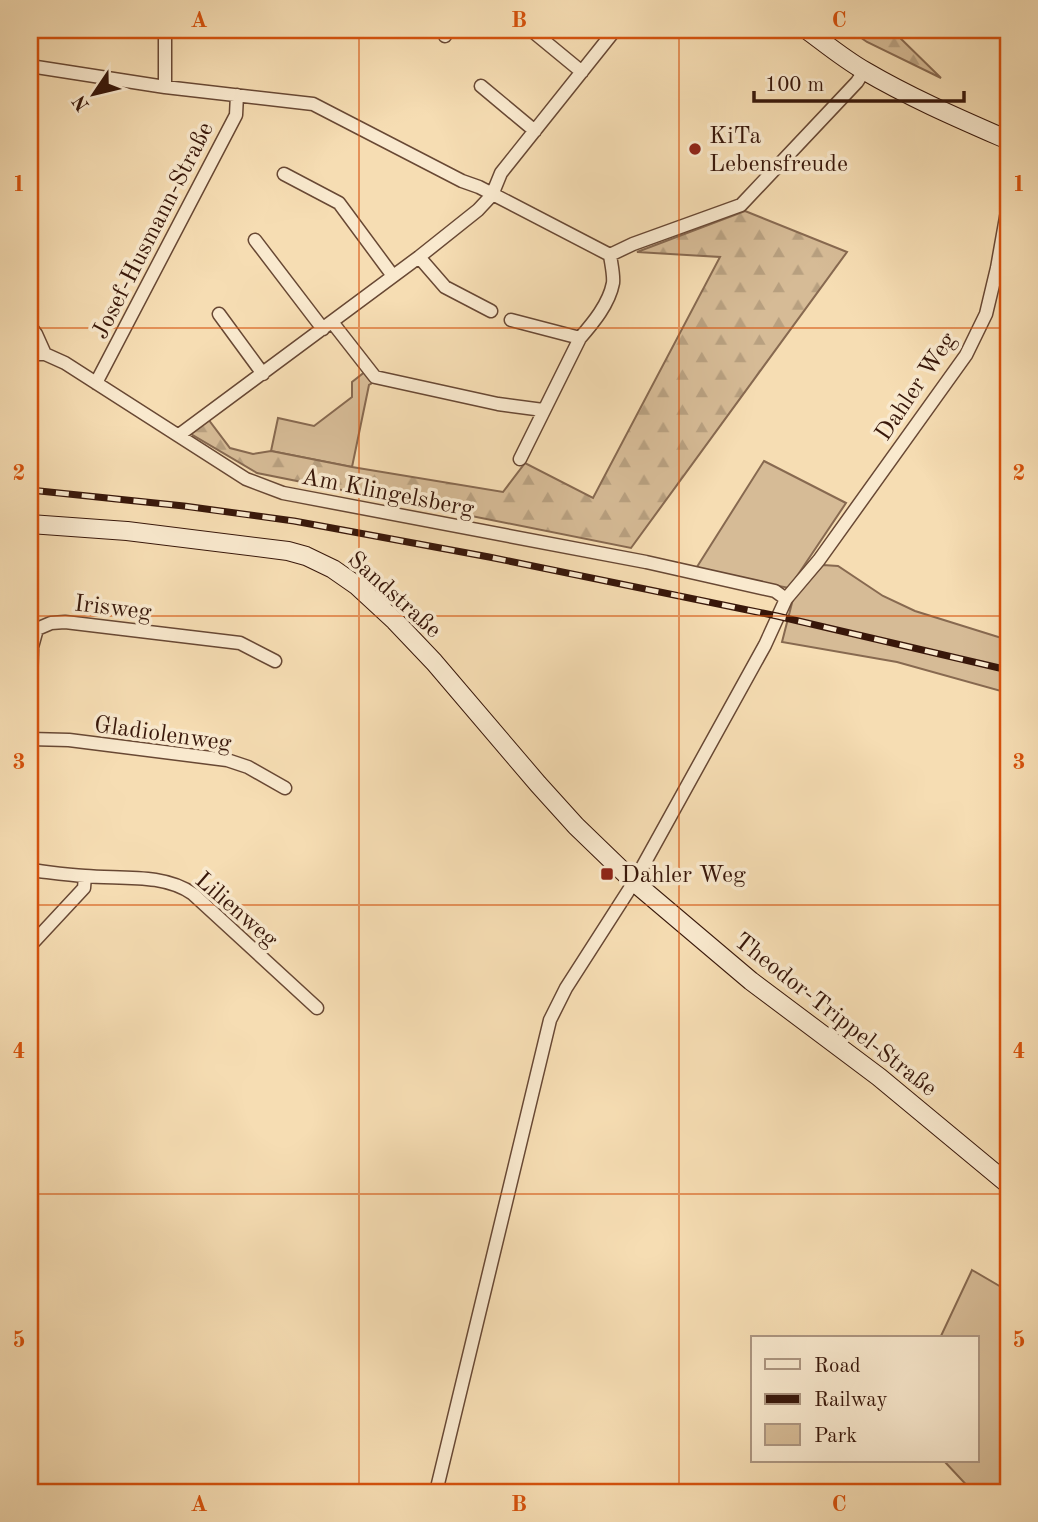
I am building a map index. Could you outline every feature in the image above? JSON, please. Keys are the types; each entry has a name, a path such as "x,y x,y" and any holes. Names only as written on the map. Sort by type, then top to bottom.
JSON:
{"main road":[{"path":"807,30 864,71 932,107 1008,140"},
{"name":"Sandstraße","path":"30,524 127,531 288,551 333,569 356,585 403,629 538,784 634,882"},
{"name":"Theodor-Trippel-Straße","path":"634,882 751,981 879,1077 1008,1184"}],"street":[{"path":"165,30 165,87"},
{"path":"531,30 582,72"},
{"path":"178,435 419,257 478,210 492,195 501,173 615,30"},
{"path":"30,66 165,87 313,104 610,255"},
{"path":"610,255 741,205 848,93 864,71"},
{"path":"481,86 535,131"},
{"name":"Josef-Husmann-Straße","path":"96,383 236,115 237,95"},
{"path":"284,174 339,203 393,276"},
{"name":"Dahler Weg","path":"436,1492 550,1020 566,988 634,882 765,645 786,598 819,560 965,355 986,314 998,268 1008,206"},
{"path":"255,240 327,326 375,377 498,404 543,410"},
{"path":"520,458 580,338 607,299 614,281 610,255"},
{"path":"419,257 445,287 491,311"},
{"path":"219,314 263,374"},
{"path":"510,320 580,338"},
{"path":"30,326 45,354 30,354"},
{"name":"Am Klingelsberg","path":"45,354 65,363 246,479 283,493 646,562 775,592 786,598"},
{"name":"Irisweg","path":"30,723 32,647 37,629 51,624 65,622 240,643 275,662"},
{"name":"Gladiolenweg","path":"30,739 69,740 227,760 248,767 285,788"},
{"name":"Lilienweg","path":"30,870 166,881 181,886 317,1008"},
{"path":"30,946 84,888 85,876"}],"green space":[{"path":"850,30 892,30 941,78 867,42"},
{"path":"745,211 847,252 631,548 257,473 191,434 208,419 230,448 253,454 271,451 503,492 525,463 593,498 720,257 637,252"},
{"path":"366,371 374,382 369,385 352,467 271,451 278,418 314,426 352,397 352,382"},
{"path":"764,461 846,503 789,588 695,570"},
{"path":"823,565 838,566 883,596 915,611 1008,640 1008,693 897,662 782,642 793,599"},
{"path":"972,1270 1008,1291 1008,1492 973,1492 945,1462 978,1462 978,1336 941,1336"}],"railway":[{"path":"30,490 294,521 489,557 777,616 1008,670"}],"place":[{"name":"KiTa Lebensfreude","path":"695,149"},
{"name":"Dahler Weg","path":"607,874"}]}
